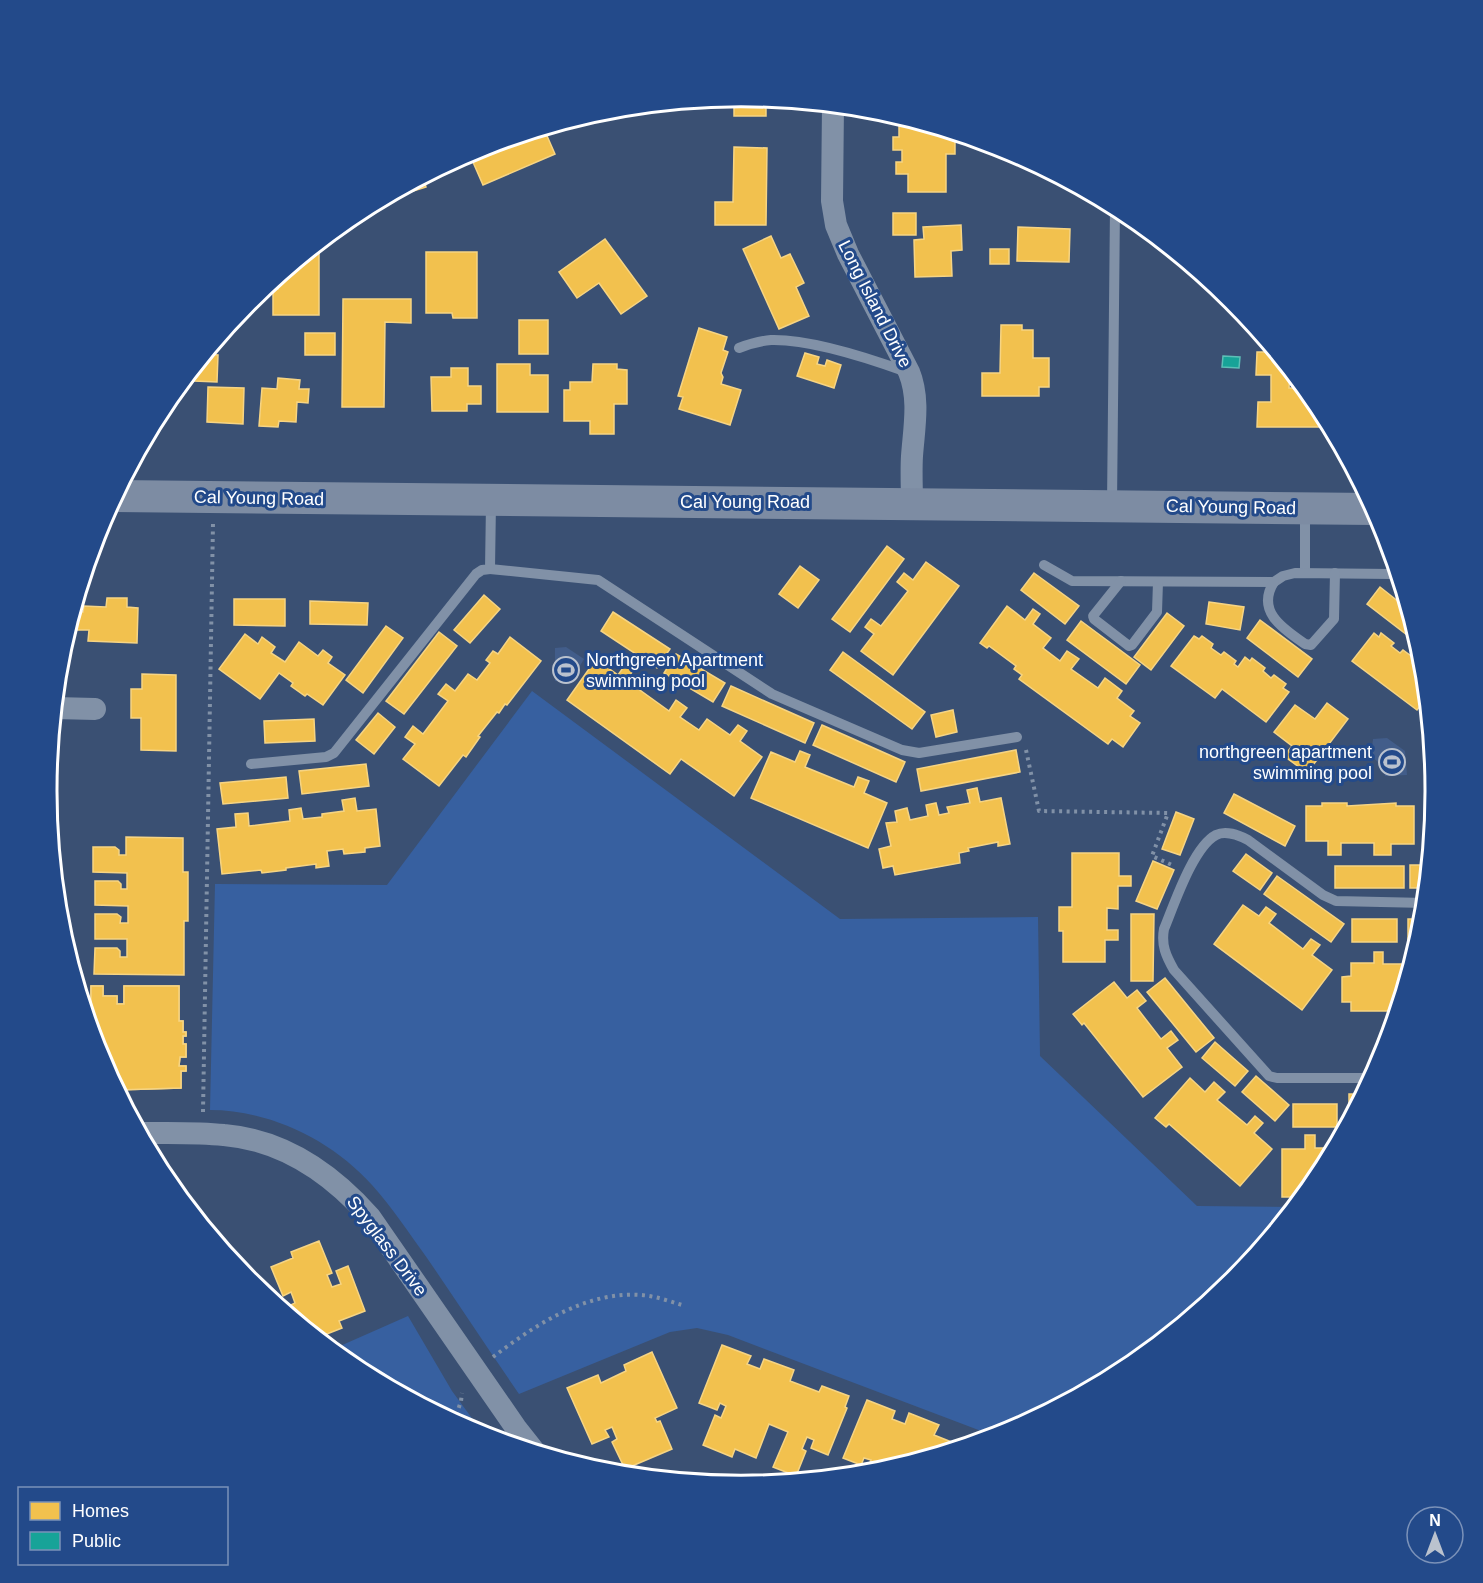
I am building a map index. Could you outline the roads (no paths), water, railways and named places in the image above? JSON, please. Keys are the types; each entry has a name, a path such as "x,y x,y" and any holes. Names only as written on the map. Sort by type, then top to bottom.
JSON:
{"main road":[{"name":"Cal Young Road","path":"125,496 1364,508"}],"street":[{"name":"Long Island Drive","path":"833,113 832,201 836,225 848,254 909,372 916,401 911,467 912,503"},
{"path":"62,708 95,709"},
{"name":"Spyglass Drive","path":"149,1133 244,1137 287,1151 329,1176 370,1216 528,1442"}],"lane":[{"path":"1112,505 1115,218"},
{"path":"739,348 772,340 808,345 869,359 909,372"},
{"path":"490,569 491,500"},
{"path":"1305,508 1305,573"},
{"path":"1044,565 1069,580 1274,582 1291,573 1391,574"},
{"path":"251,764 326,757 334,753 476,574 490,569 597,580 766,690 902,750 919,753 1017,737"},
{"path":"1274,582 1269,597 1273,618 1305,644 1311,645 1335,619 1335,573"},
{"path":"1121,581 1093,616 1129,646 1157,614 1158,582"},
{"path":"1362,1078 1277,1078 1269,1076 1174,970 1164,952 1163,934 1199,850 1217,835 1228,833 1248,840 1323,895 1336,901 1417,903"}],"place":[{"name":"Northgreen Apartment swimming pool","path":"566,670"},
{"name":"northgreen apartment swimming pool","path":"1392,762"}]}
